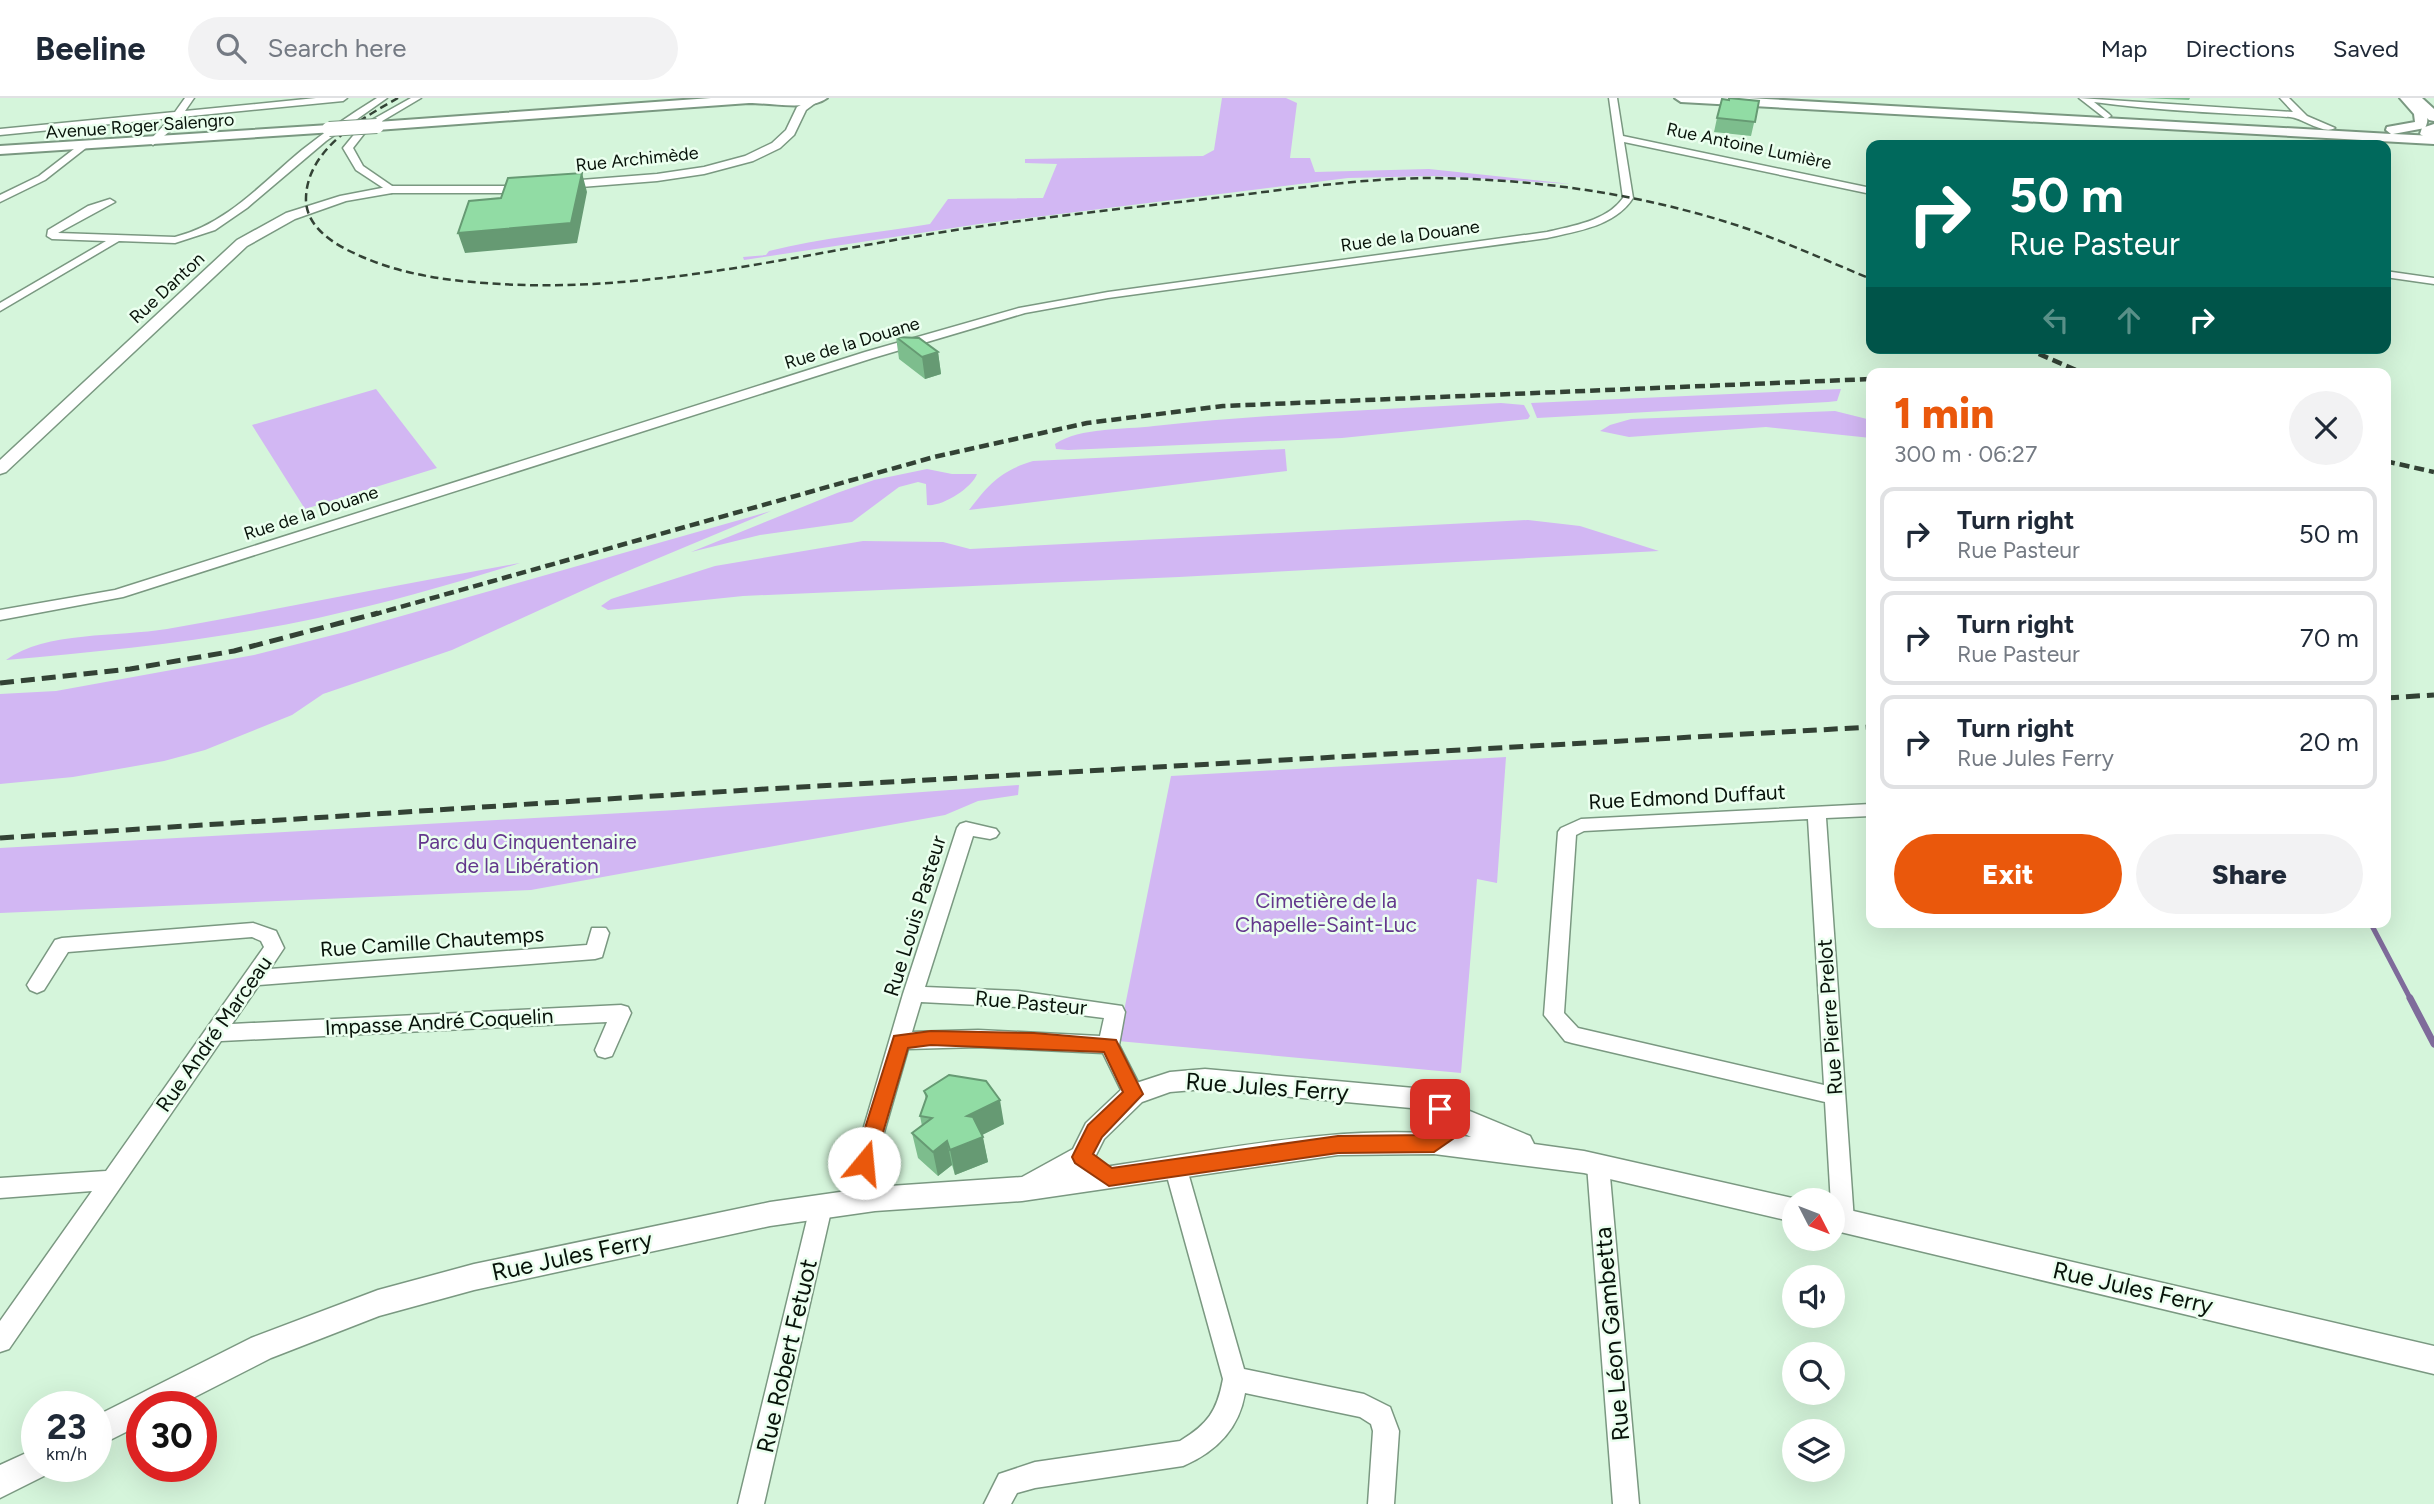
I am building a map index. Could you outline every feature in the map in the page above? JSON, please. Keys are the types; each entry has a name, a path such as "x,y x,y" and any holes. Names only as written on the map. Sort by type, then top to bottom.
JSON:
{"highway":[{"path":"2414,98 2433,131"}],"main road":[{"path":"1681,98 2056,118 2433,131"},
{"path":"1783,98 2086,103 2106,116 2406,134 2433,131"},
{"path":"2366,131 2420,125 2422,116 2406,98"},
{"name":"Avenue Roger Salengro","path":"0,152 161,138 754,99 817,99"}],"street":[{"path":"161,138 190,98"},
{"path":"0,132 343,98"},
{"path":"365,98 380,100"},
{"path":"391,190 361,171 351,160 348,148 364,128 417,98"},
{"name":"Rue de la Douane","path":"0,615 118,594 869,355 1023,310 1121,293 1575,229 1604,218 1625,203 1628,195 1613,98"},
{"path":"2284,98 2310,122 2330,128"},
{"name":"Rue Archimède","path":"391,190 513,189 641,178 714,168 770,148 791,132 798,122 801,109 817,99"},
{"path":"110,202 92,208 52,232 51,236 175,240 204,231 232,214 314,145 380,100"},
{"path":"786,100 801,109"},
{"path":"2086,103 2110,100 2162,108 2301,115"},
{"path":"2056,118 2104,119 2106,116"},
{"name":"Rue Antoine Lumière","path":"1620,138 1866,190"},
{"path":"0,199 43,178 85,146"},
{"name":"Rue Danton","path":"0,469 253,235 275,223 325,205 391,190"},
{"path":"0,308 36,284 115,240"},
{"path":"2391,275 2434,281"},
{"name":"Rue Edmond Duffaut","path":"1835,1096 1572,1035 1554,1015 1567,832 1581,825 1866,810"},
{"name":"Rue Pierre Prelot","path":"1817,814 1835,1096 1837,1188"},
{"name":"Rue Louis Pasteur","path":"901,1041 913,994 966,828 990,833"},
{"name":"Rue André Marceau","path":"0,1340 274,948 269,936 253,930 62,945 37,985"},
{"name":"Rue Camille Chautemps","path":"253,978 595,952 599,933"},
{"name":"Rue Pasteur","path":"901,1041 931,1038 1110,1045 1115,1012 1018,999 913,994"},
{"name":"Impasse André Coquelin","path":"216,1033 621,1013 605,1050"},
{"path":"857,1201 857,1188 901,1041"},
{"path":"1110,1045 1133,1094"},
{"name":"Rue Jules Ferry","path":"1022,1189 1082,1157 1095,1131 1133,1094 1170,1082 1205,1079 1414,1098 1496,1137 1591,1164 1782,1207"},
{"path":"1434,1143 1450,1130 1440,1109"},
{"name":"Rue Jules Ferry","path":"176,1391 261,1348 378,1303 474,1277 770,1214 857,1201 1022,1189 1338,1144 1434,1143 1591,1164"},
{"path":"1082,1157 1109,1177"},
{"name":"Rue Léon Gambetta","path":"1591,1164 1626,1504"},
{"path":"997,1504 1008,1483 1035,1475 1183,1453 1209,1437 1230,1409 1235,1379 1176,1169"},
{"path":"0,1188 112,1180"},
{"name":"Rue Robert Fetuot","path":"751,1504 821,1208"},
{"name":"Rue Jules Ferry","path":"1845,1222 2434,1360"},
{"path":"1235,1379 1364,1406 1381,1416 1386,1431 1381,1504"},
{"path":"0,1482 21,1471"}],"green space":[{"path":"1222,98 1286,98 1297,103 1290,158 1310,158 1315,172 1429,169 1571,184 1434,176 1348,178 979,224 744,260 743,257 766,255 769,251 808,243 930,224 948,199 1043,198 1057,164 1025,163 1025,159 1203,156 1214,150"},
{"path":"376,389 437,468 305,509 252,425"},
{"path":"1841,389 1837,401 1828,402 1537,418 1531,403"},
{"path":"1501,403 1524,405 1530,416 1528,419 1342,438 1068,450 1056,449 1055,444 1077,435 1103,430 1284,415"},
{"path":"1835,411 1866,419 1866,437 1766,427 1629,437 1600,431 1631,419"},
{"path":"1285,449 1287,471 969,510 996,480 1012,469 1033,461"},
{"path":"927,469 952,474 977,474 963,490 948,500 933,505 927,505 926,484 918,482 899,487 852,522 760,535 691,552 837,493 874,480"},
{"path":"771,511 599,583 452,650 323,694 292,715 205,750 164,761 73,777 0,784 0,694 56,691 254,655 345,632"},
{"path":"1528,520 1580,526 1659,551 1179,577 743,596 608,610 601,606 611,599 715,566 863,541 943,542 970,549"},
{"path":"520,563 395,600 280,626 163,644 6,660 41,644 61,640 167,629"},
{"name":"Cimetière de la Chapelle-Saint-Luc","path":"1506,757 1497,883 1477,879 1461,1073 1118,1041 1171,776"},
{"name":"Parc du Cinquentenaire de la Libération","path":"1019,785 1018,795 978,801 945,815 531,890 0,913 0,848 676,810"}],"building":[{"path":"1722,99 1759,101 1755,122 1717,118"},
{"path":"582,173 571,223 458,233 469,201 501,198 508,178"},
{"path":"896,337 919,338 938,352 922,357"},
{"path":"949,1075 986,1081 1000,1100 967,1116 973,1117 983,1137 950,1150 947,1141 933,1152 912,1133 932,1118 920,1116 927,1096 924,1091"}],"waterway":[{"path":"2373,928 2411,1000"},
{"path":"2410,998 2434,1044"}],"railway":[{"path":"398,98 353,126 326,150 309,180 307,208 322,233 347,250 403,271 452,280 547,285 670,277 1008,223 1332,184 1434,178 1554,186 1633,198 1748,229 1866,277"},
{"path":"2039,354 2071,368"},
{"path":"372,615 934,457 1087,423 1223,406 1866,379"},
{"path":"2391,462 2434,472"},
{"path":"0,683 130,669 234,651 378,613"},
{"path":"2391,698 2434,695"},
{"path":"0,838 748,790 1866,727"}],"route":[{"path":"864,1163 901,1041 931,1038 1110,1045 1133,1094 1095,1131 1082,1157 1109,1177 1338,1144 1434,1143 1450,1130 1440,1109"}]}
